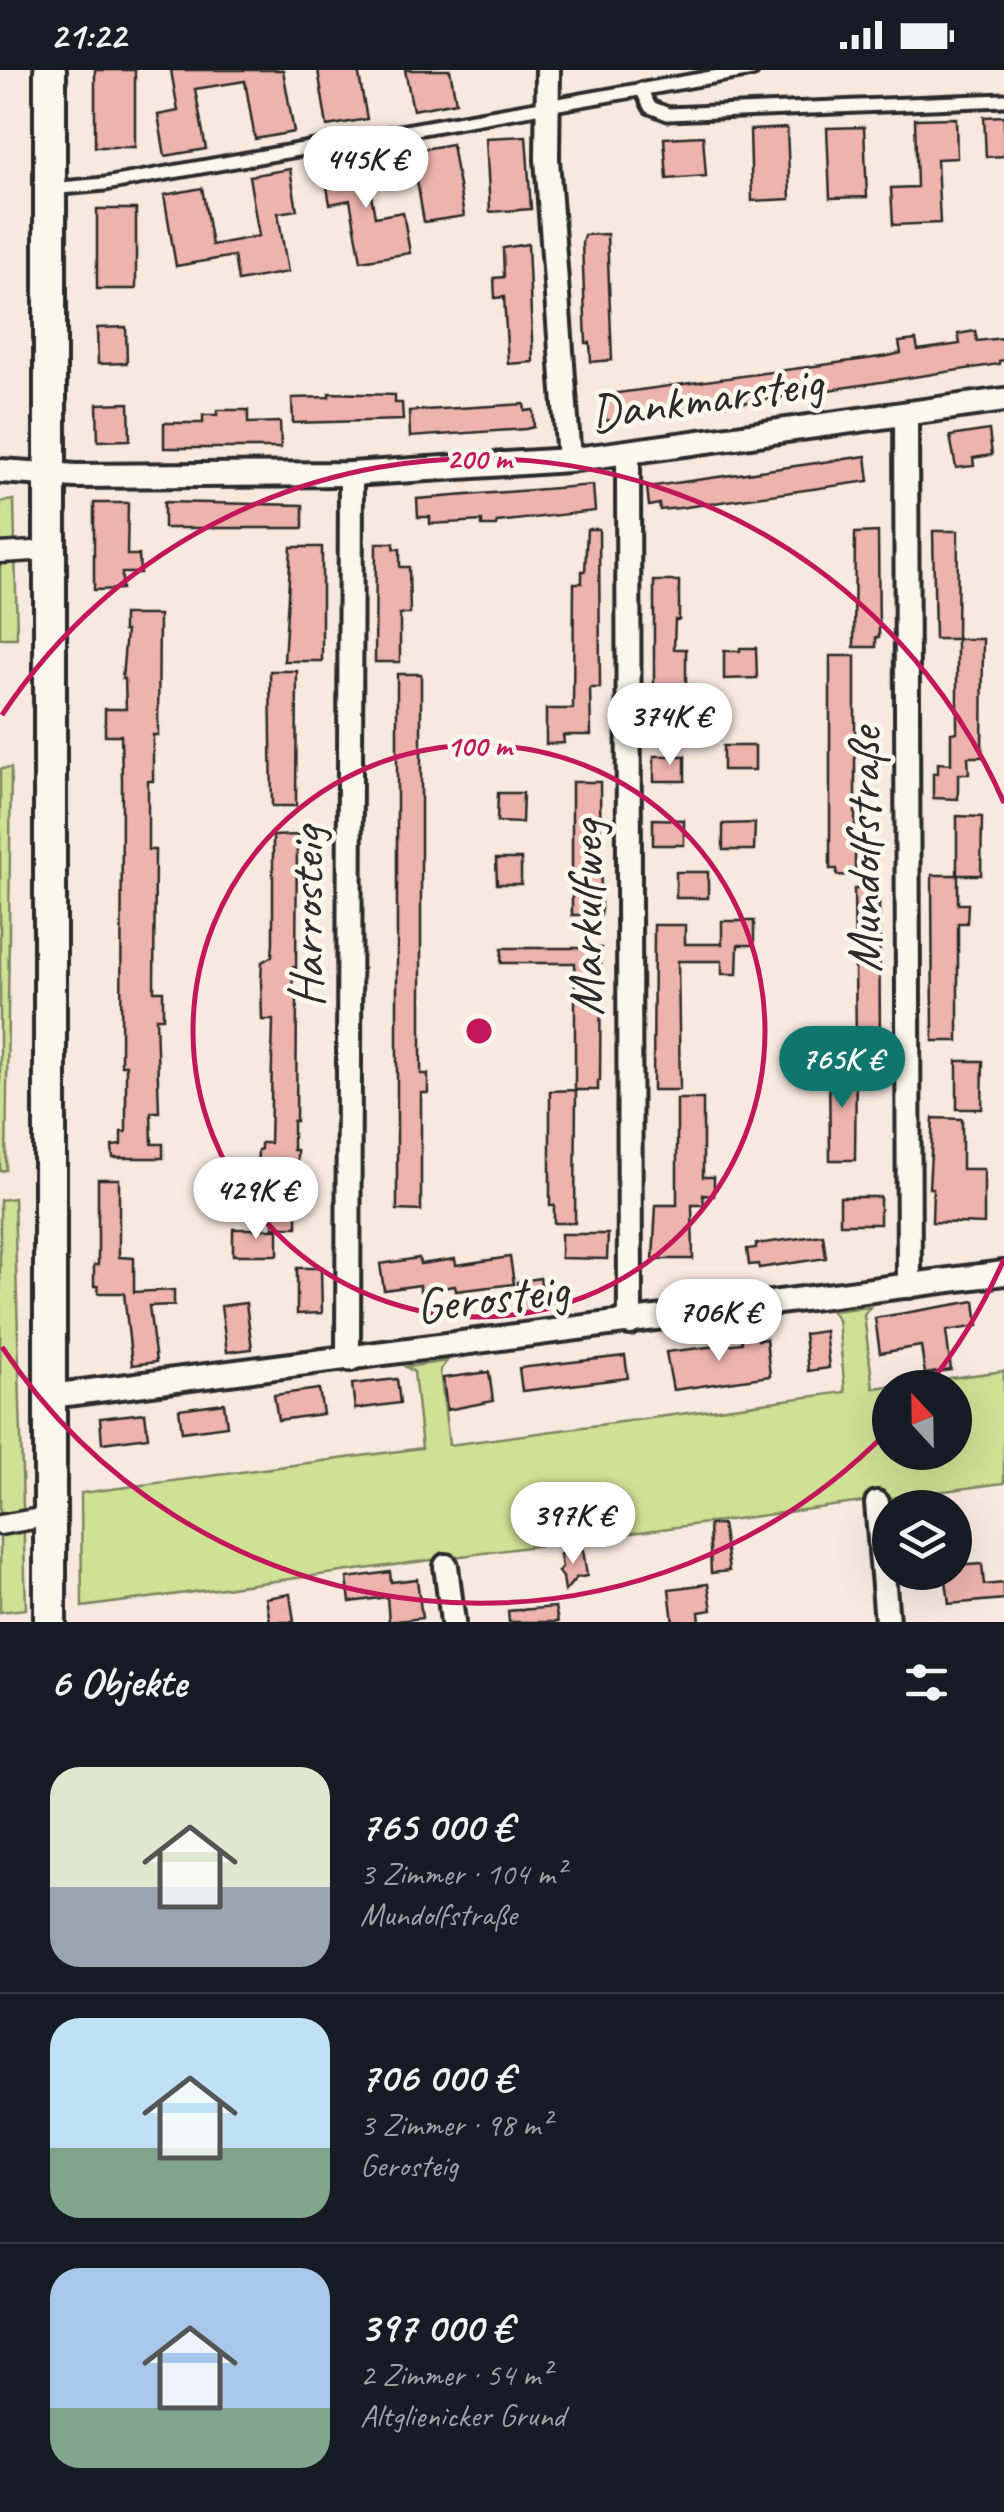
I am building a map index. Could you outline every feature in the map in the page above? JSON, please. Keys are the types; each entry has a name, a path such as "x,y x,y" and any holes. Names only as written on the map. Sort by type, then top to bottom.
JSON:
{"main road":[{"path":"50,70 50,1622"}],"street":[{"path":"548,70 546,106 569,460"},
{"name":"Dankmarsteig","path":"0,471 50,475 351,474 569,460 1004,400"},
{"name":"Mundolfstraße","path":"906,414 909,1286"},
{"name":"Markulfweg","path":"628,454 630,1323"},
{"name":"Harrosteig","path":"351,474 351,1359"},
{"path":"0,552 51,550"},
{"name":"Gerosteig","path":"51,1396 1004,1273"},
{"path":"0,1525 51,1516"},
{"path":"446,1566 453,1622"},
{"path":"885,1590 888,1622"}],"lane":[{"path":"50,188 116,182 752,70"},
{"path":"641,89 650,107 668,114 1004,100"}],"green space":[{"path":"14,500 17,638 0,638 0,502"},
{"path":"11,768 6,1170 0,1171 0,769"},
{"path":"14,1198 26,1609 0,1612 0,1200"},
{"path":"870,1307 864,1315 872,1380 872,1470 972,1470 972,1375 1004,1371 1004,1483 952,1490 872,1490 872,1501 82,1607 81,1493 422,1448 414,1372 406,1367 447,1361 440,1370 449,1445 845,1392 838,1320 831,1311"}],"building":[{"path":"95,70 135,70 135,147 95,147"},
{"path":"171,70 283,70 294,132 255,139 245,81 195,89 206,149 165,156 158,115 178,111"},
{"path":"318,70 358,70 367,119 327,126"},
{"path":"405,70 450,70 456,102 413,110"},
{"path":"1004,116 1004,156 986,157 984,117"},
{"path":"956,118 957,158 937,159 940,223 893,225 891,188 917,187 915,119"},
{"path":"864,127 867,197 830,198 827,128"},
{"path":"787,128 790,199 752,201 750,130"},
{"path":"526,136 531,209 490,212 486,138"},
{"path":"703,136 706,176 667,179 664,138"},
{"path":"452,144 464,216 424,222 412,151"},
{"path":"364,156 375,217 403,212 410,253 361,261 350,200 330,204 323,164"},
{"path":"290,169 297,210 278,213 288,272 238,281 234,256 176,266 164,195 202,188 212,245 259,236 249,176"},
{"path":"97,209 136,209 136,289 97,289"},
{"path":"607,234 612,360 591,362 590,343 586,343 582,243 584,235"},
{"path":"528,244 533,362 508,364 504,297 495,298 494,278 504,277 503,248"},
{"path":"126,327 127,363 98,364 97,328"},
{"path":"975,331 977,341 1004,338 1004,360 999,364 606,421 603,395 888,356 901,353 899,342 916,340 918,350 960,344 958,334"},
{"path":"329,393 395,395 395,403 402,403 403,420 293,423 292,398 329,397"},
{"path":"129,403 130,440 98,441 97,404"},
{"path":"524,404 525,411 533,410 534,427 410,437 409,411"},
{"path":"217,410 248,410 248,423 280,422 281,448 164,448 164,423 203,423 203,415 217,415"},
{"path":"989,430 992,455 973,458 974,466 956,468 950,436"},
{"path":"866,456 869,481 679,508 660,510 659,504 649,506 647,487"},
{"path":"593,485 595,511 497,522 496,526 482,526 482,521 430,524 430,517 418,517 417,499"},
{"path":"164,502 303,505 303,528 164,528"},
{"path":"94,503 128,503 127,555 139,555 140,573 122,573 122,589 94,590"},
{"path":"587,529 599,529 600,688 590,688 591,735 563,735 564,743 546,744 546,709 573,709 574,583 582,583 585,571"},
{"path":"933,531 958,531 957,639 935,639"},
{"path":"878,532 879,637 876,647 854,647 855,533"},
{"path":"376,543 394,543 394,549 400,549 400,567 409,567 410,614 400,614 400,662 375,662"},
{"path":"291,547 322,547 322,661 284,661"},
{"path":"654,581 679,581 674,649 686,649 686,689 654,688"},
{"path":"123,615 159,615 158,735 153,735 153,781 148,781 148,850 155,850 154,991 163,991 163,1018 156,1018 159,1112 151,1112 152,1144 163,1144 163,1158 113,1158 112,1146 121,1145 121,1132 126,1132 126,1065 121,1065 122,781 121,735 105,735 105,709 126,709 122,679 126,631"},
{"path":"957,639 983,639 982,757 968,757 969,774 958,774 958,799 933,798 933,773 938,773 938,763 951,764 951,733 957,732"},
{"path":"756,648 757,678 724,679 724,651"},
{"path":"830,656 855,656 855,876 837,875 837,869 830,869"},
{"path":"270,671 297,671 296,806 272,806"},
{"path":"397,674 421,674 421,1074 428,1074 428,1093 421,1093 421,1211 397,1210"},
{"path":"677,702 708,702 708,729 677,728"},
{"path":"723,746 755,746 755,770 723,770"},
{"path":"654,756 685,756 685,781 654,781"},
{"path":"572,782 600,782 601,915 572,915"},
{"path":"498,793 523,793 522,823 497,822"},
{"path":"957,816 982,817 981,875 958,875 958,904 968,904 967,923 958,923 958,1041 933,1041 932,875 957,875"},
{"path":"653,819 684,820 684,845 653,845"},
{"path":"755,823 754,850 723,850 723,824"},
{"path":"297,835 293,1150 297,1150 297,1174 257,1173 261,1143 270,1143 273,1020 262,1020 261,981 262,962 272,956 273,836"},
{"path":"496,859 521,859 521,884 497,884"},
{"path":"676,872 708,872 708,898 676,898"},
{"path":"854,889 879,889 880,1044 856,1044"},
{"path":"722,921 754,921 754,945 738,945 737,974 722,974 722,961 678,961 680,1090 653,1090 654,925 685,925 685,944 722,944"},
{"path":"502,948 601,948 600,1081 598,1090 576,1090 575,1223 554,1223 554,1205 550,1205 550,1091 575,1090 575,963 501,963"},
{"path":"957,1061 983,1061 982,1109 957,1109"},
{"path":"829,1063 856,1063 855,1160 830,1160"},
{"path":"677,1099 703,1099 703,1177 714,1177 714,1196 703,1195 704,1205 692,1205 693,1259 653,1259 656,1205 677,1205"},
{"path":"933,1118 962,1119 962,1169 984,1169 984,1224 932,1222 933,1188 929,1188"},
{"path":"98,1179 119,1179 119,1257 134,1258 134,1292 174,1290 174,1305 149,1306 156,1362 132,1365 124,1293 98,1293 98,1286 94,1286 94,1265 98,1265"},
{"path":"840,1197 880,1197 880,1224 840,1224"},
{"path":"273,1203 297,1203 297,1227 273,1227"},
{"path":"233,1229 278,1229 278,1255 233,1255"},
{"path":"561,1234 608,1234 607,1259 561,1258"},
{"path":"823,1235 826,1258 759,1268 758,1264 749,1265 747,1249 756,1248 756,1244"},
{"path":"510,1257 514,1284 456,1291 455,1286 420,1291 420,1285 384,1290 380,1264 419,1258 420,1264 455,1259 456,1265"},
{"path":"297,1268 321,1268 322,1313 297,1314"},
{"path":"540,1278 545,1309 520,1313 517,1282"},
{"path":"975,1301 978,1326 946,1331 951,1370 924,1370 921,1346 880,1353 875,1318"},
{"path":"246,1303 252,1349 227,1352 221,1306"},
{"path":"825,1331 829,1368 808,1371 804,1334"},
{"path":"757,1333 758,1340 766,1339 770,1376 673,1390 666,1352 742,1343 741,1335"},
{"path":"625,1356 628,1378 522,1391 519,1368"},
{"path":"489,1372 493,1401 447,1410 443,1378"},
{"path":"397,1379 400,1403 355,1409 352,1384"},
{"path":"319,1389 323,1414 278,1420 274,1395"},
{"path":"224,1403 227,1426 182,1432 179,1409"},
{"path":"145,1413 148,1437 102,1443 100,1418"},
{"path":"722,1524 729,1571 711,1573 709,1525"},
{"path":"583,1550 587,1576 576,1578 565,1591 558,1572 562,1568 560,1554"},
{"path":"982,1564 984,1585 1004,1583 1004,1599 949,1604 947,1590 972,1590 972,1565"},
{"path":"390,1572 391,1582 417,1579 422,1618 389,1622 387,1597 350,1602 347,1578"},
{"path":"708,1584 712,1610 699,1612 700,1622 673,1622 669,1589"},
{"path":"290,1594 294,1622 270,1622 266,1598"},
{"path":"555,1607 558,1622 509,1622 508,1611"}]}
